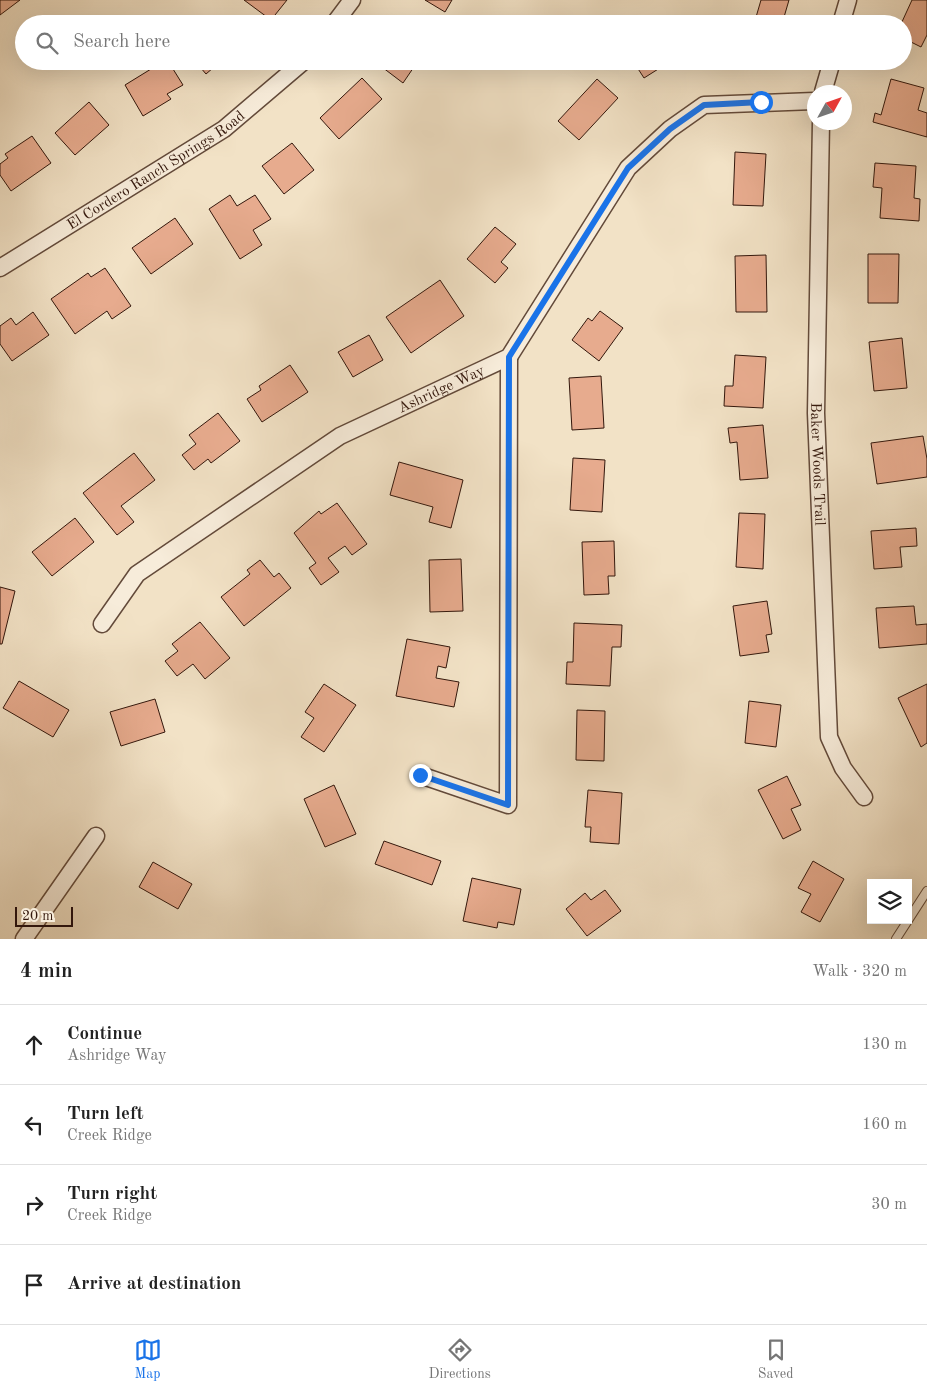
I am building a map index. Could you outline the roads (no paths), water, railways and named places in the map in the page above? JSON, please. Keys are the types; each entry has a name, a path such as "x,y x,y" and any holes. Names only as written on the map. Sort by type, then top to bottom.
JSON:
{"street":[{"path":"341,15 352,0"},
{"path":"844,15 848,0"},
{"name":"El Cordero Ranch Springs Road","path":"0,268 224,129 293,70"},
{"path":"826,85 830,70"},
{"path":"420,775 508,805 509,357 628,168 670,129 704,105 807,101"},
{"name":"Baker Woods Trail","path":"821,130 816,413 829,737 843,768 864,797"},
{"name":"Ashridge Way","path":"102,624 137,574 340,436 509,357"},
{"path":"24,939 96,836"}],"lane":[{"path":"896,939 927,891"}]}
